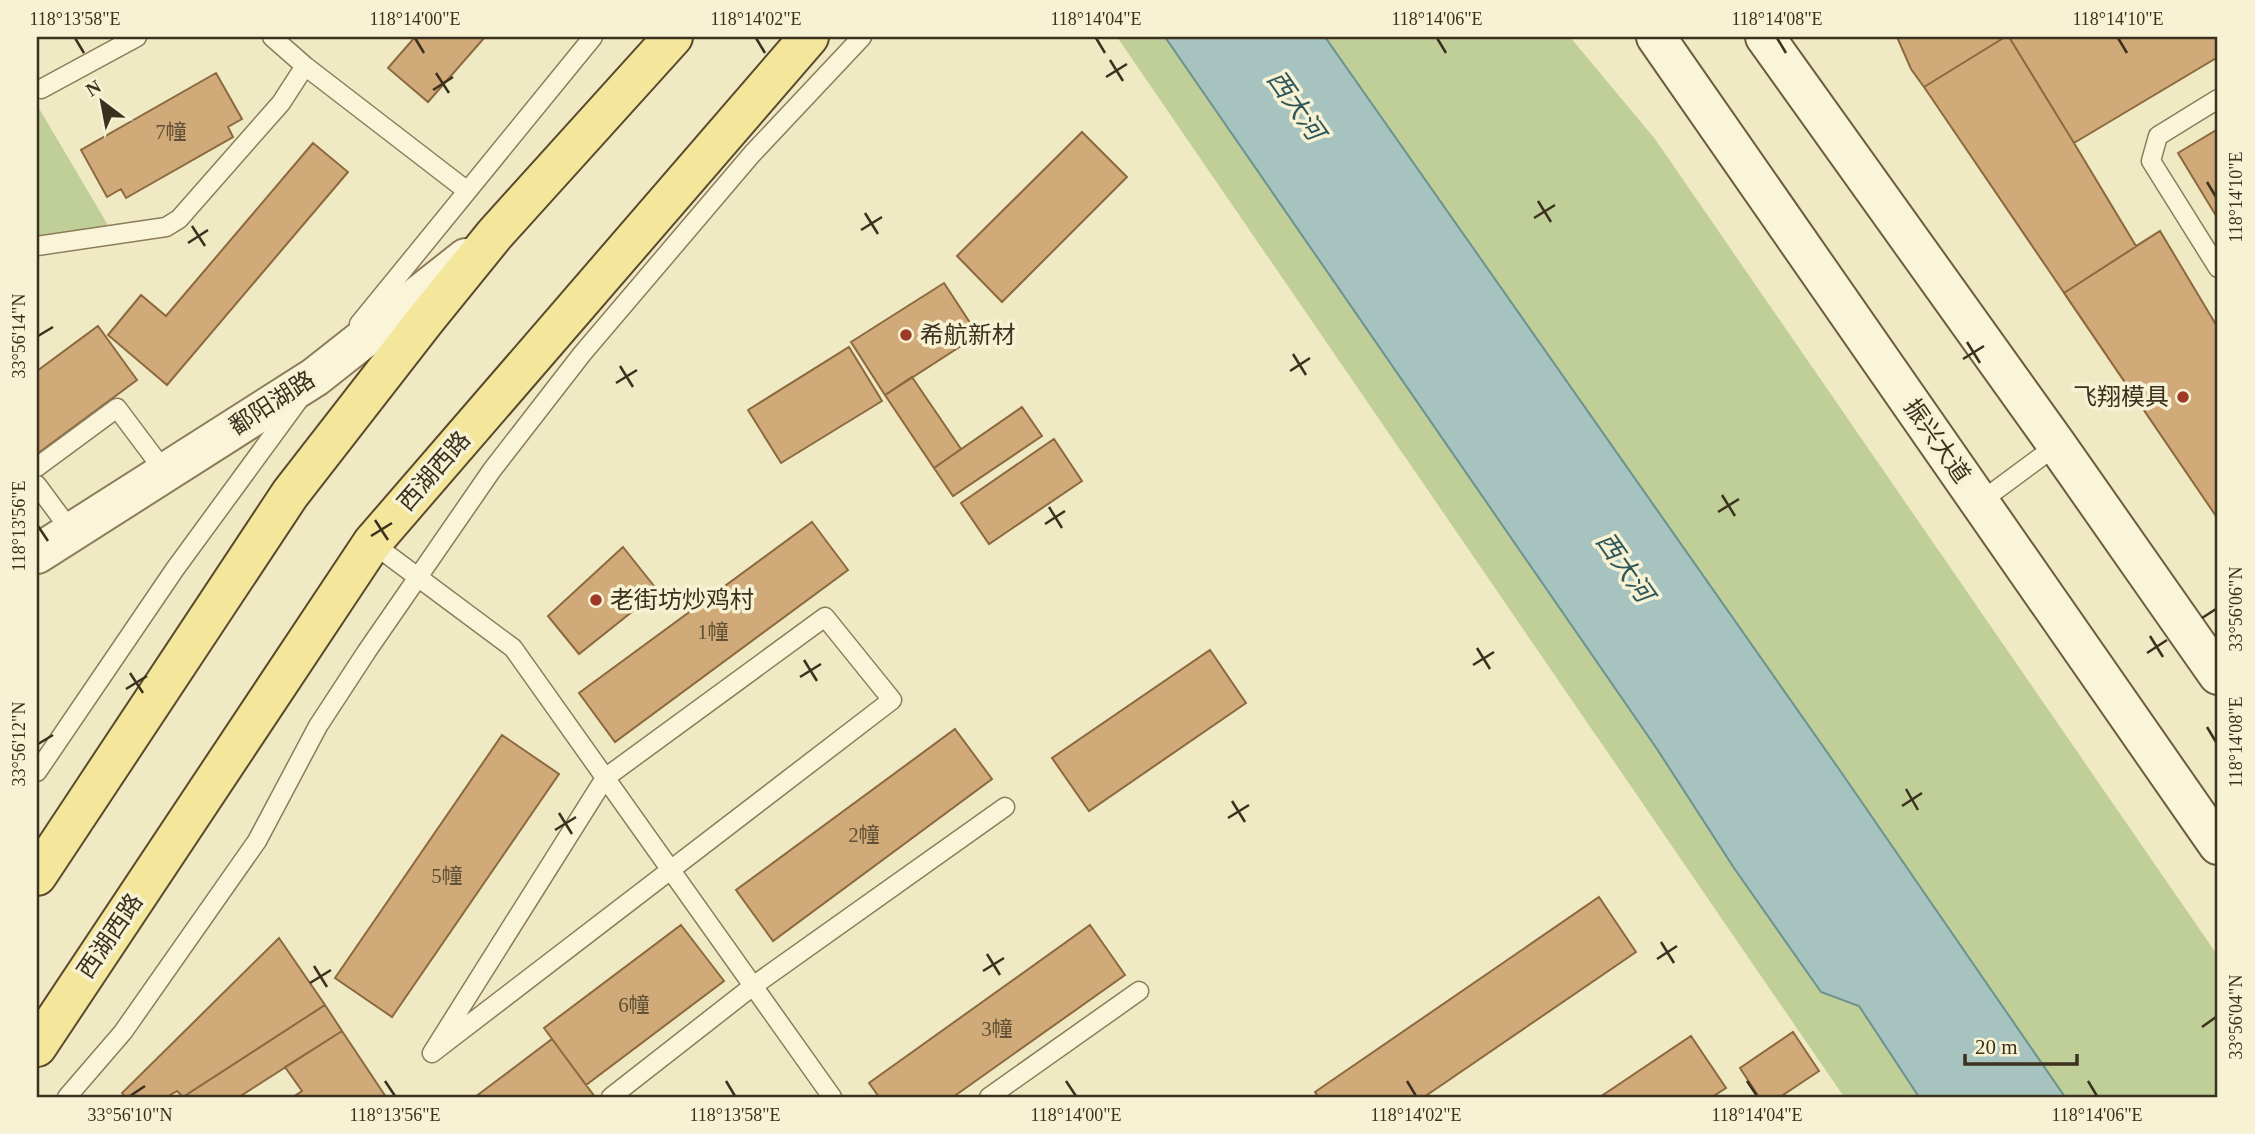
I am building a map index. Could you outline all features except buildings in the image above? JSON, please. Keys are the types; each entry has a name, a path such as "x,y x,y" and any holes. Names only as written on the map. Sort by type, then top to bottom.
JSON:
{"main road":[{"path":"37,876 290,494 495,234 673,37"},
{"name":"西湖西路","path":"37,1047 372,543 809,37"},
{"name":"振兴大道","path":"1656,37 2218,845"},
{"path":"1765,37 2217,670"},
{"name":"鄱阳湖路","path":"37,554 319,374 495,234"}],"lane":[{"path":"41,89 137,37"},
{"path":"272,37 305,66 466,190"},
{"path":"37,772 175,569 319,374 593,37"},
{"path":"67,1097 123,1031 257,841 318,726 492,470 582,354 752,154 862,37"},
{"path":"37,246 166,227 179,219 281,103 305,66"},
{"path":"2218,99 2158,136 2151,161 2218,268"},
{"path":"37,467 117,408 165,472"},
{"path":"1980,502 2057,445"},
{"path":"37,485 71,531"},
{"path":"372,543 513,648 832,1097"},
{"path":"825,617 892,700 432,1053 605,778 825,617"},
{"path":"611,1097 753,986 1005,807"},
{"path":"989,1097 1139,991"}],"green space":[{"path":"1117,37 1570,37 1655,139 2218,956 2218,1097 1844,1097"},
{"path":"37,105 112,232 37,251"}],"water":[{"name":"西大河","path":"1165,37 1325,37 1841,772 2065,1097 1919,1097 1859,1006 1821,992 1734,868 1657,749"}],"place":[{"name":"希航新材","path":"906,335"},
{"name":"飞翔模具","path":"2183,397"},
{"name":"老街坊炒鸡村","path":"596,600"}]}
